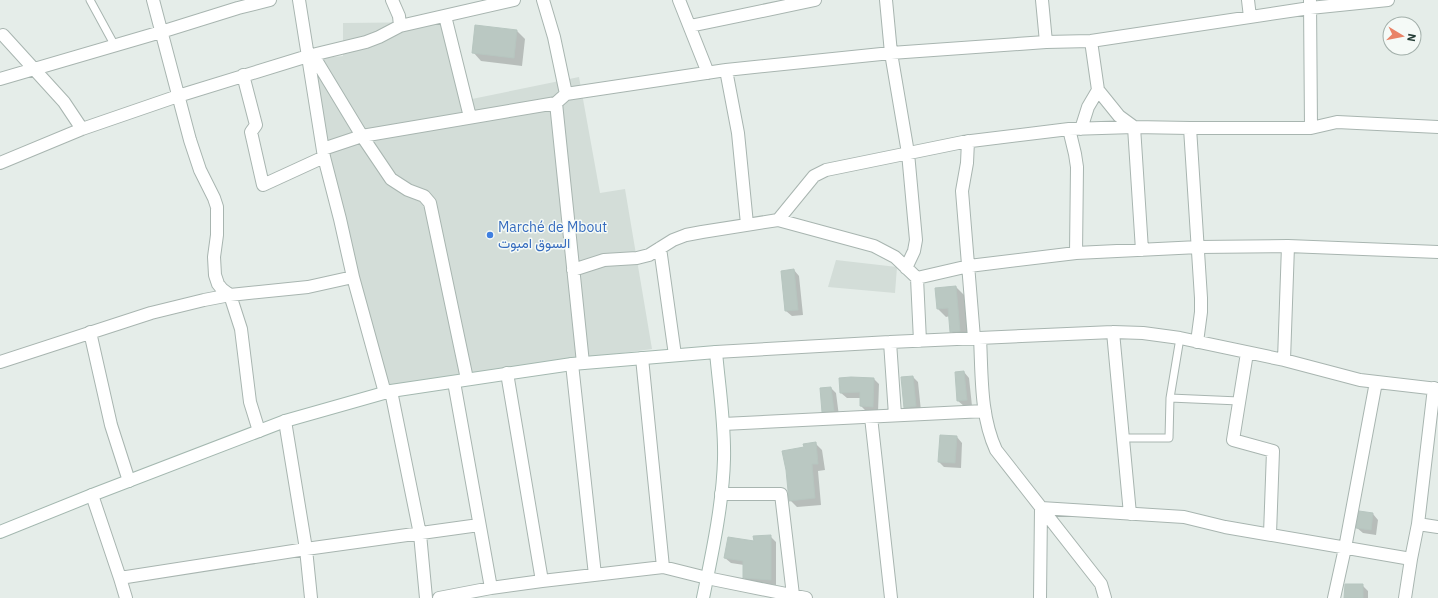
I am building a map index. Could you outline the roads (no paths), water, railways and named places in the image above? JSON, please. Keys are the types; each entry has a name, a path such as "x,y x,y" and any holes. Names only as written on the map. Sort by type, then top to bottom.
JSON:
{"street":[{"path":"153,0 178,96 200,170 214,198 218,215 214,257 215,275 218,284 230,295 241,329 250,402 258,431"},
{"path":"0,80 162,32 236,4 270,0"},
{"path":"300,0 310,55 324,153 353,277 388,392 420,534 426,598"},
{"path":"392,0 399,16 400,26"},
{"path":"0,163 82,129 243,75 310,55 379,38 400,26 514,0"},
{"path":"543,0 554,36 566,94"},
{"path":"679,0 708,73"},
{"path":"690,26 814,0"},
{"path":"886,0 891,53 908,153 916,240 914,251 906,268"},
{"path":"1042,0 1046,42"},
{"path":"1248,0 1250,17"},
{"path":"243,75 256,125 251,132 263,185 324,153 362,136 556,102 566,94 726,70 891,53 1046,42 1091,41 1250,17 1310,4 1388,0"},
{"path":"1310,4 1311,128"},
{"path":"445,16 470,117"},
{"path":"3,35 64,102 82,129"},
{"path":"1091,41 1098,90 1119,116 1134,127"},
{"path":"310,55 391,179 408,190 424,196 430,203 467,379"},
{"path":"726,70 738,133 748,224"},
{"path":"1076,252 1077,167 1075,154 1075,129 1098,90"},
{"path":"556,102 573,270 577,364 595,574"},
{"path":"778,220 814,176 826,170 968,141 1075,129 1134,127 1311,128 1337,122 1438,127"},
{"path":"1134,127 1142,250"},
{"path":"1190,128 1199,247 1201,298 1201,312 1196,342"},
{"path":"968,141 962,191 987,427 996,450 1101,584 1105,598"},
{"path":"573,270 604,260 636,258 649,255 672,240 686,235 778,220 874,246 895,257 917,278 920,341"},
{"path":"1284,360 1288,246"},
{"path":"917,278 969,266 1076,252 1199,247 1288,246 1438,252"},
{"path":"660,248 675,355"},
{"path":"0,362 151,313 230,295 308,287 353,277"},
{"path":"90,332 111,425 129,481"},
{"path":"1113,332 1130,514"},
{"path":"0,532 285,421 388,392 507,373 577,364 675,355 890,342 1113,332 1180,338 1284,360 1360,380 1436,389 1418,524 1405,598"},
{"path":"890,342 895,415"},
{"path":"703,598 721,494 724,457 723,424 716,352"},
{"path":"1247,353 1233,440 1272,451 1270,534"},
{"path":"642,358 664,567"},
{"path":"507,373 542,581"},
{"path":"454,382 479,525 492,588"},
{"path":"1334,598 1345,548 1376,382"},
{"path":"723,424 985,411"},
{"path":"871,417 891,598"},
{"path":"285,421 306,549 311,598"},
{"path":"721,494 781,494 793,595"},
{"path":"92,495 126,598"},
{"path":"1041,508 1184,517 1225,527 1411,559"},
{"path":"1040,598 1041,508"},
{"path":"1418,524 1438,527"},
{"path":"120,578 306,549 479,525"},
{"path":"439,598 492,588 542,581 664,567 707,578 806,598"}],"lane":[{"path":"90,0 115,46"},
{"path":"1123,438 1169,438 1170,398 1180,338"},
{"path":"1170,398 1239,401"}],"place":[{"name":"Marché de Mbout السوق امبوت","path":"490,235"}]}
